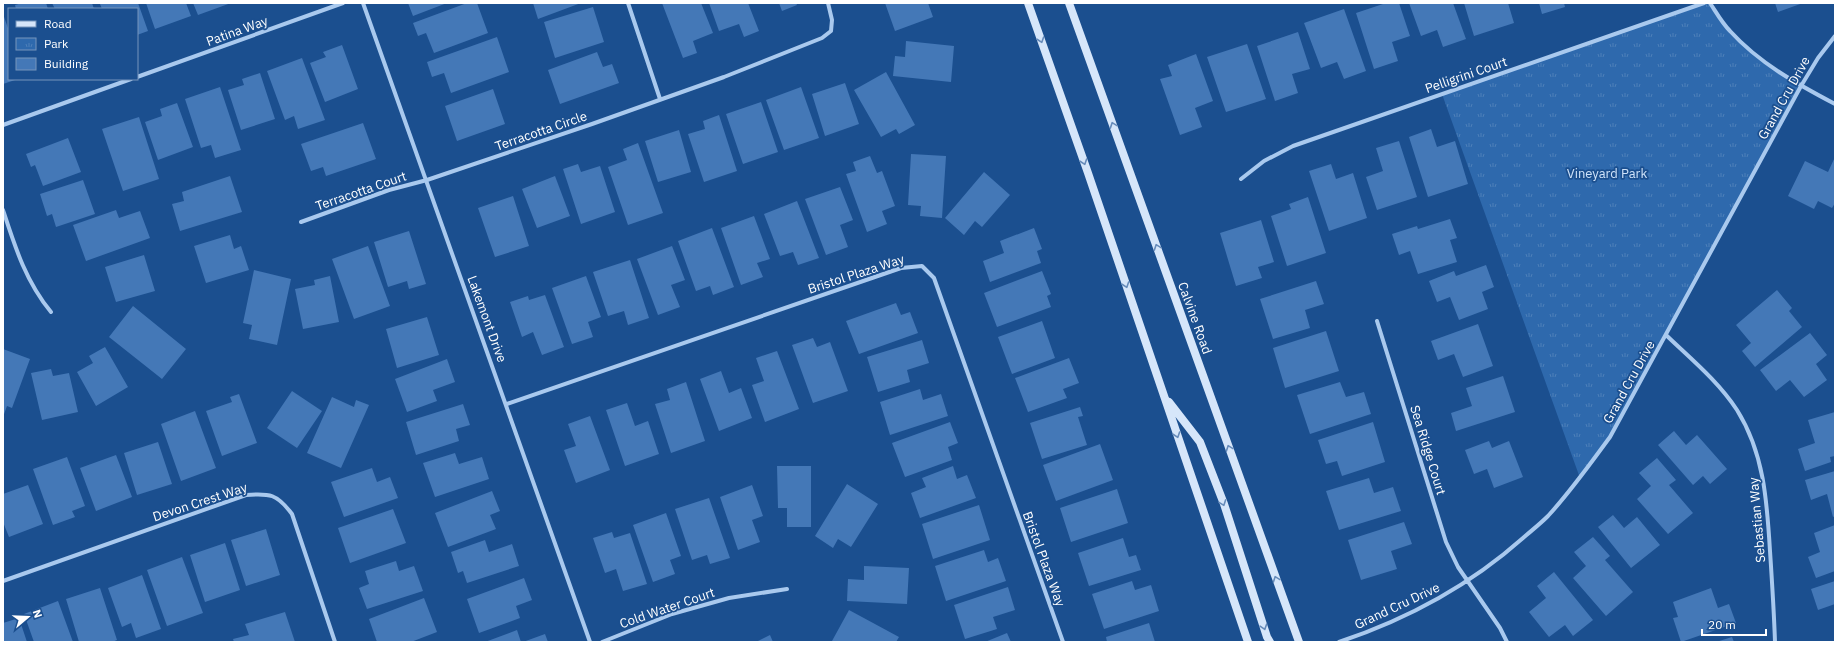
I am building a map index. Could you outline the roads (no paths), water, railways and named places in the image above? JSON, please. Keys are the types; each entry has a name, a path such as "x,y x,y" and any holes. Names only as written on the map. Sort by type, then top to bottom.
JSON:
{"main road":[{"path":"1028,3 1248,642"},
{"name":"Calvine Road","path":"1069,3 1299,642"},
{"path":"1164,397 1200,442 1224,504 1267,637 1270,642"}],"street":[{"name":"Patina Way","path":"138,77 343,3"},
{"name":"Lakemont Drive","path":"363,3 507,404 590,642"},
{"path":"628,3 660,99"},
{"name":"Terracotta Circle","path":"427,180 724,77 822,38 831,31 832,20 828,3"},
{"name":"Pelligrini Court","path":"1242,179 1264,161 1293,146 1704,3"},
{"path":"1710,3 1728,30 1753,54 1781,74 1835,104"},
{"name":"Grand Cru Drive","path":"1339,642 1386,625 1432,603 1468,582 1503,556 1547,517 1580,478 1610,437 1801,86 1818,58 1835,36"},
{"path":"3,125 129,80"},
{"name":"Terracotta Court","path":"301,222 389,190 427,180"},
{"path":"3,210 20,262 31,283 51,312"},
{"name":"Bristol Plaza Way","path":"507,404 901,268 922,266 934,278 1063,642"},
{"name":"Sea Ridge Court","path":"1378,321 1446,542 1468,582 1500,628 1507,642"},
{"name":"Sebastian Way","path":"1666,335 1716,382 1737,410 1752,438 1762,468 1767,499 1775,642"},
{"name":"Devon Crest Way","path":"3,581 246,495 264,494 274,496 283,502 292,514 335,642"},
{"name":"Cold Water Court","path":"602,642 672,614 729,598 788,589"}],"park label":[{"name":"Vineyard Park","path":"1607,173"}]}
